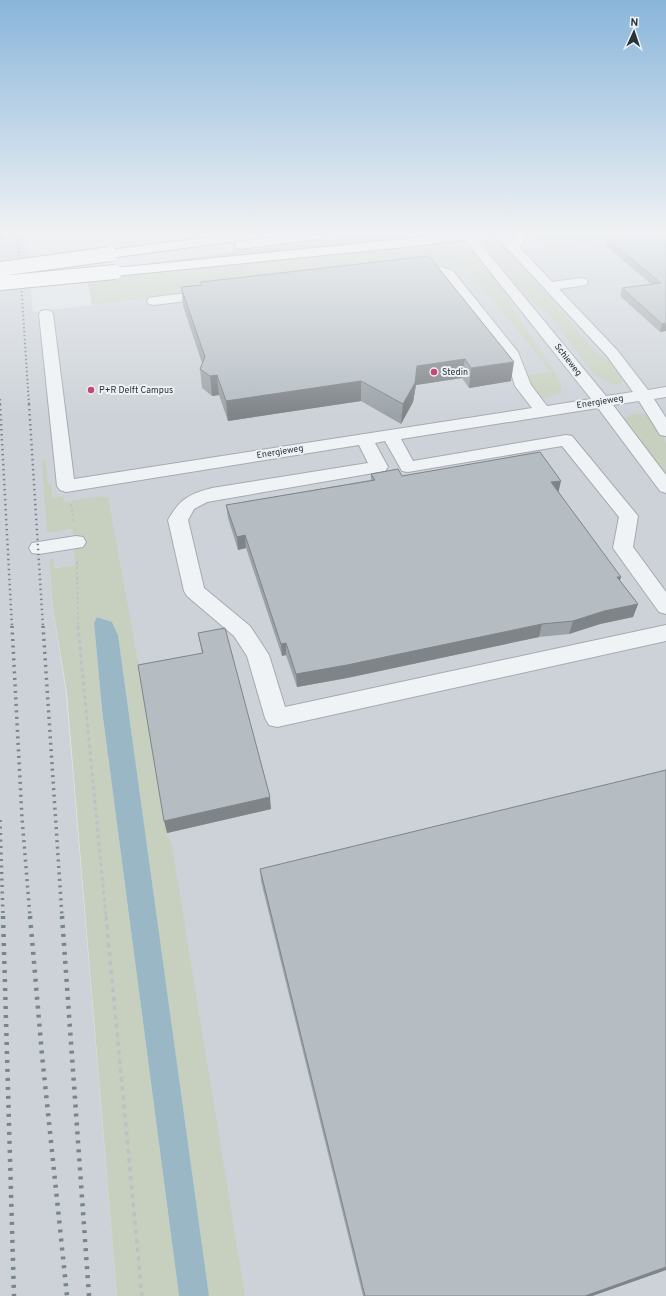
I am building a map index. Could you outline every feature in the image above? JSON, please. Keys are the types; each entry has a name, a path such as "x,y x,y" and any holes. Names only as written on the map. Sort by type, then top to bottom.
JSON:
{"street":[{"path":"154,301 197,295"},
{"path":"465,295 513,355 523,386 543,411"},
{"name":"Schieweg","path":"517,295 602,402 666,487"},
{"path":"559,295 612,353 644,396 666,431"},
{"name":"Energieweg","path":"46,314 66,486 666,392"},
{"path":"390,435 408,467"},
{"path":"364,439 379,467"},
{"path":"666,607 623,548 629,516 566,440 390,470 379,467 212,494 196,498 184,506 178,520 194,591 242,631 258,655 277,718 666,633"},
{"path":"39,548 76,542"}],"path":[{"path":"71,501 76,542 77,606 80,650 142,1296"}],"shaded area":[{"path":"0,295 31,295 33,312 176,295 666,295 666,1296 209,1296 118,635 63,502 53,498 51,484 48,484 46,460 47,533 72,529 75,565 53,568 53,560 49,560 53,609 66,693 117,1296 0,1296"}],"green space":[{"path":"90,295 175,295 92,305"},
{"path":"489,295 506,295 557,376 562,389 560,394 539,399 523,376 551,372"},
{"path":"527,295 547,295 597,353 615,366 620,374 621,385 611,384 593,373 550,316 532,302"},
{"path":"641,413 653,422 665,441 666,478 624,420 630,415"},
{"path":"46,460 48,484 51,484 53,498 63,496 64,502 103,496 108,497 167,833 172,846 245,1296 209,1296 118,635 112,622 97,617 94,623 102,710 179,1296 117,1296 67,693 53,608 49,560 53,559 54,568 75,565 72,529 47,533 42,461"}],"water":[{"path":"97,617 112,622 118,635 209,1296 179,1296 102,710 94,623"}],"building":[{"path":"184,295 461,295 514,362 471,368 465,359 417,366 415,383 403,404 361,381 226,401 217,375 210,376 200,369 205,357"},
{"path":"630,295 666,295 666,323 662,324"},
{"path":"540,452 561,481 551,482 621,577 617,577 638,604 604,611 573,621 542,624 347,665 296,674 286,643 281,644 245,535 237,537 226,505 375,480 371,474 398,469 402,476"},
{"path":"225,628 270,797 164,821 138,665 203,653 198,633"},
{"path":"666,770 666,1267 585,1296 365,1296 260,869"}],"railway":[{"path":"22,295 29,405"},
{"path":"0,399 0,404"},
{"path":"0,404 12,627"},
{"path":"29,404 43,627"},
{"path":"12,626 22,818 30,917"},
{"path":"43,626 62,917"},
{"path":"0,820 3,917"},
{"path":"3,916 14,1296"},
{"path":"30,916 42,1055 67,1296"},
{"path":"62,916 89,1296"}],"place":[{"name":"Stedin","path":"434,372"},
{"name":"P+R Delft Campus","path":"91,390"}]}
